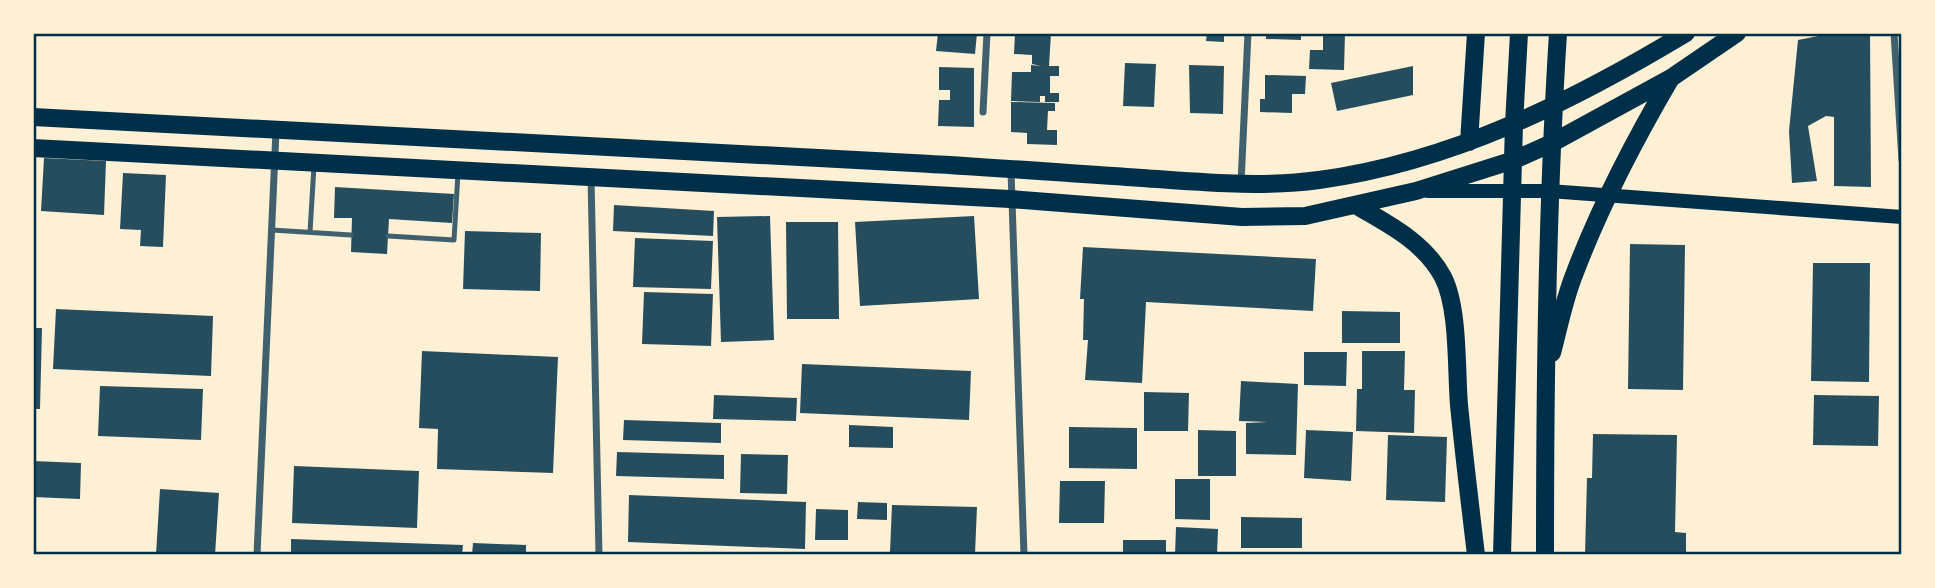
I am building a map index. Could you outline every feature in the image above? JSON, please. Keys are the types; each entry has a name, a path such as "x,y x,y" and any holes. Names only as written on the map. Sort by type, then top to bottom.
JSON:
{"main road":[{"path":"1469,142 1476,33"},
{"path":"1502,555 1519,33"},
{"path":"1545,555 1549,191 1558,33"},
{"path":"33,117 1011,169 1241,185 1319,180 1382,167 1469,142 1554,107 1624,71 1686,33"},
{"path":"33,148 1010,199 1242,217 1305,216 1416,191 1514,160 1552,143 1671,78 1737,33"},
{"path":"1545,377 1573,278 1608,195 1671,78"},
{"path":"1416,191 1549,191 1902,217"},
{"path":"1357,206 1400,231 1423,252 1443,277 1452,302 1459,406 1476,555"}],"street":[{"path":"983,112 988,33"},
{"path":"1241,185 1248,33"},
{"path":"1894,33 1902,160"},
{"path":"257,555 276,130"},
{"path":"1011,169 1024,555"},
{"path":"591,177 599,555"}],"lane":[{"path":"310,232 314,163"},
{"path":"388,236 454,240 458,171"},
{"path":"272,230 351,235"}],"building":[{"path":"938,33 977,33 975,54 936,51"},
{"path":"1015,33 1051,33 1049,66 1059,66 1059,76 1050,76 1050,93 1059,93 1059,102 1045,102 1045,96 1040,96 1040,102 1011,101 1012,72 1031,72 1031,65 1041,66 1032,64 1032,55 1014,54"},
{"path":"1207,33 1224,33 1224,42 1206,41"},
{"path":"1266,33 1301,33 1301,40 1266,39"},
{"path":"1323,33 1345,33 1344,70 1309,69 1310,50 1323,50"},
{"path":"1833,33 1870,33 1871,187 1834,186 1834,117 1826,116 1808,126 1817,181 1792,183 1789,131 1798,40"},
{"path":"1125,63 1156,64 1154,107 1123,106"},
{"path":"1189,65 1224,66 1223,114 1190,113"},
{"path":"1413,66 1413,95 1337,111 1331,83"},
{"path":"939,67 974,68 974,127 938,126 939,100 950,100 950,90 939,90"},
{"path":"1265,75 1306,76 1305,94 1292,94 1292,113 1260,112 1260,99 1265,99"},
{"path":"1011,102 1055,103 1055,111 1048,111 1047,130 1057,130 1057,145 1027,144 1027,133 1011,132"},
{"path":"44,158 106,161 104,215 41,211"},
{"path":"123,173 166,175 163,247 140,246 141,230 120,229"},
{"path":"335,187 454,194 452,223 389,219 387,254 351,252 352,218 334,218"},
{"path":"614,205 714,211 713,236 613,231"},
{"path":"770,216 774,340 721,342 717,217"},
{"path":"974,216 979,299 860,306 855,222"},
{"path":"786,222 838,222 839,319 787,319"},
{"path":"465,231 541,233 540,291 463,289"},
{"path":"635,238 713,241 711,289 633,287"},
{"path":"1630,244 1685,245 1683,390 1628,389"},
{"path":"1083,247 1316,259 1313,311 1146,302 1142,383 1085,380 1088,340 1083,340 1084,299 1080,299"},
{"path":"1813,263 1870,263 1869,382 1811,381"},
{"path":"644,292 713,294 711,346 642,344"},
{"path":"56,309 213,316 211,376 53,369"},
{"path":"1342,311 1400,312 1400,343 1342,343"},
{"path":"33,328 42,328 40,409 33,409"},
{"path":"422,351 558,357 553,473 437,469 438,429 419,428"},
{"path":"1362,351 1405,351 1404,390 1415,390 1414,433 1356,431 1357,389 1362,389"},
{"path":"1304,352 1347,352 1346,386 1304,385"},
{"path":"802,364 971,371 969,420 800,413"},
{"path":"1241,381 1298,384 1296,455 1246,454 1246,423 1268,422 1239,421"},
{"path":"100,386 203,389 201,440 98,436"},
{"path":"1144,392 1189,393 1188,431 1144,431"},
{"path":"714,395 797,398 796,421 713,419"},
{"path":"1814,395 1879,396 1878,446 1813,445"},
{"path":"624,420 721,423 721,443 623,440"},
{"path":"849,425 893,427 893,448 849,447"},
{"path":"1069,427 1137,428 1137,469 1069,468"},
{"path":"1198,430 1236,431 1236,476 1198,476"},
{"path":"1306,430 1353,432 1351,481 1304,478"},
{"path":"1593,434 1677,435 1675,532 1686,533 1686,555 1585,555 1587,478 1592,478"},
{"path":"1388,435 1447,437 1445,502 1386,500"},
{"path":"617,452 724,455 724,479 616,476"},
{"path":"741,454 788,455 787,494 740,493"},
{"path":"33,461 81,463 80,499 33,497"},
{"path":"294,466 419,471 417,528 292,523"},
{"path":"1175,479 1210,479 1210,520 1175,519"},
{"path":"1060,481 1105,481 1104,523 1059,523"},
{"path":"160,489 219,493 215,555 156,555"},
{"path":"629,495 806,502 805,549 628,542"},
{"path":"858,502 887,503 887,520 857,519"},
{"path":"892,505 977,507 975,554 890,552"},
{"path":"816,509 848,510 848,540 815,540"},
{"path":"1241,517 1302,518 1302,548 1241,548"},
{"path":"1176,527 1218,529 1217,555 1175,555"},
{"path":"291,539 463,545 462,555 291,555"},
{"path":"1123,540 1166,540 1166,555 1123,555"},
{"path":"473,543 526,545 526,555 472,555"}]}
